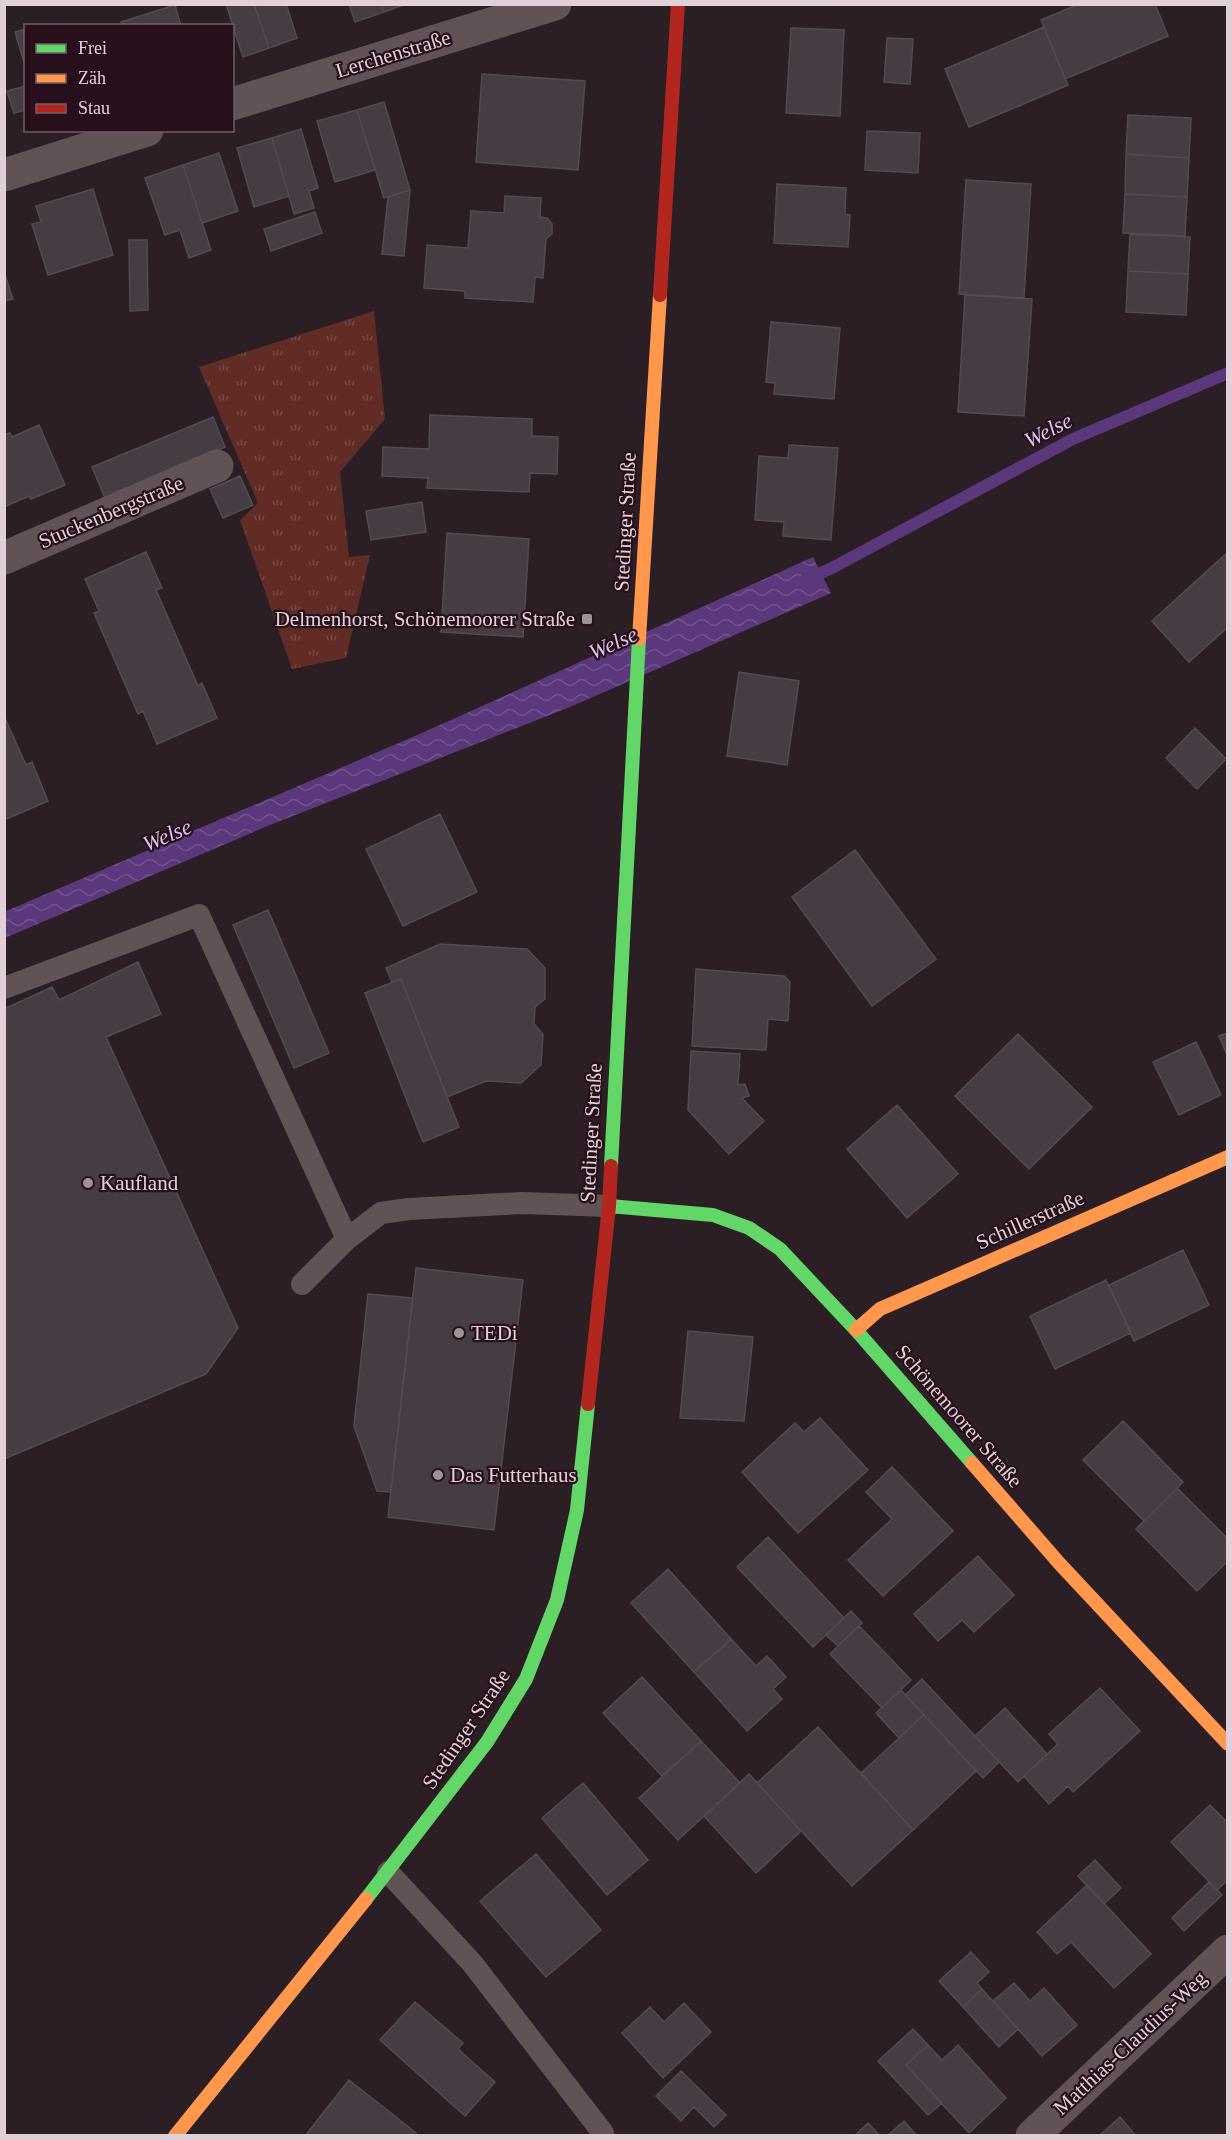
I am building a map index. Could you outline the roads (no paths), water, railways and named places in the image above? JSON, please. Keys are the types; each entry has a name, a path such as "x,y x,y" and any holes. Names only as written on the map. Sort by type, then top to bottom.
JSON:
{"main road":[{"name":"Stedinger Straße","path":"175,2136 387,1872 487,1742 526,1679 556,1600 577,1510 609,1206 636,685 678,4"},
{"name":"Schillerstraße","path":"856,1330 880,1309 1227,1157"},
{"name":"Schönemoorer Straße","path":"609,1206 713,1215 749,1228 780,1249 856,1330 1059,1563 1227,1744"}],"street":[{"name":"Lerchenstraße","path":"234,103 555,4"},
{"path":"4,175 141,132"},
{"name":"Stuckenbergstraße","path":"4,558 217,466"},
{"name":"Matthias-Claudius-Weg","path":"1032,2136 1227,1951"}],"lane":[{"path":"4,988 199,915 347,1239"},
{"path":"302,1284 347,1239 381,1213 409,1209 522,1203 609,1206"},
{"path":"387,1872 472,1963 603,2133"}],"water":[{"path":"813,557 831,593 570,707 270,825 5,938 4,912 422,733"}],"waterway":[{"name":"Welse","path":"806,579 830,569 1073,439 1228,373"}],"place":[{"name":"Delmenhorst, Schönemoorer Straße","path":"587,619"},
{"name":"Kaufland","path":"88,1183"},
{"name":"TEDi","path":"459,1333"},
{"name":"Das Futterhaus","path":"438,1475"}]}
